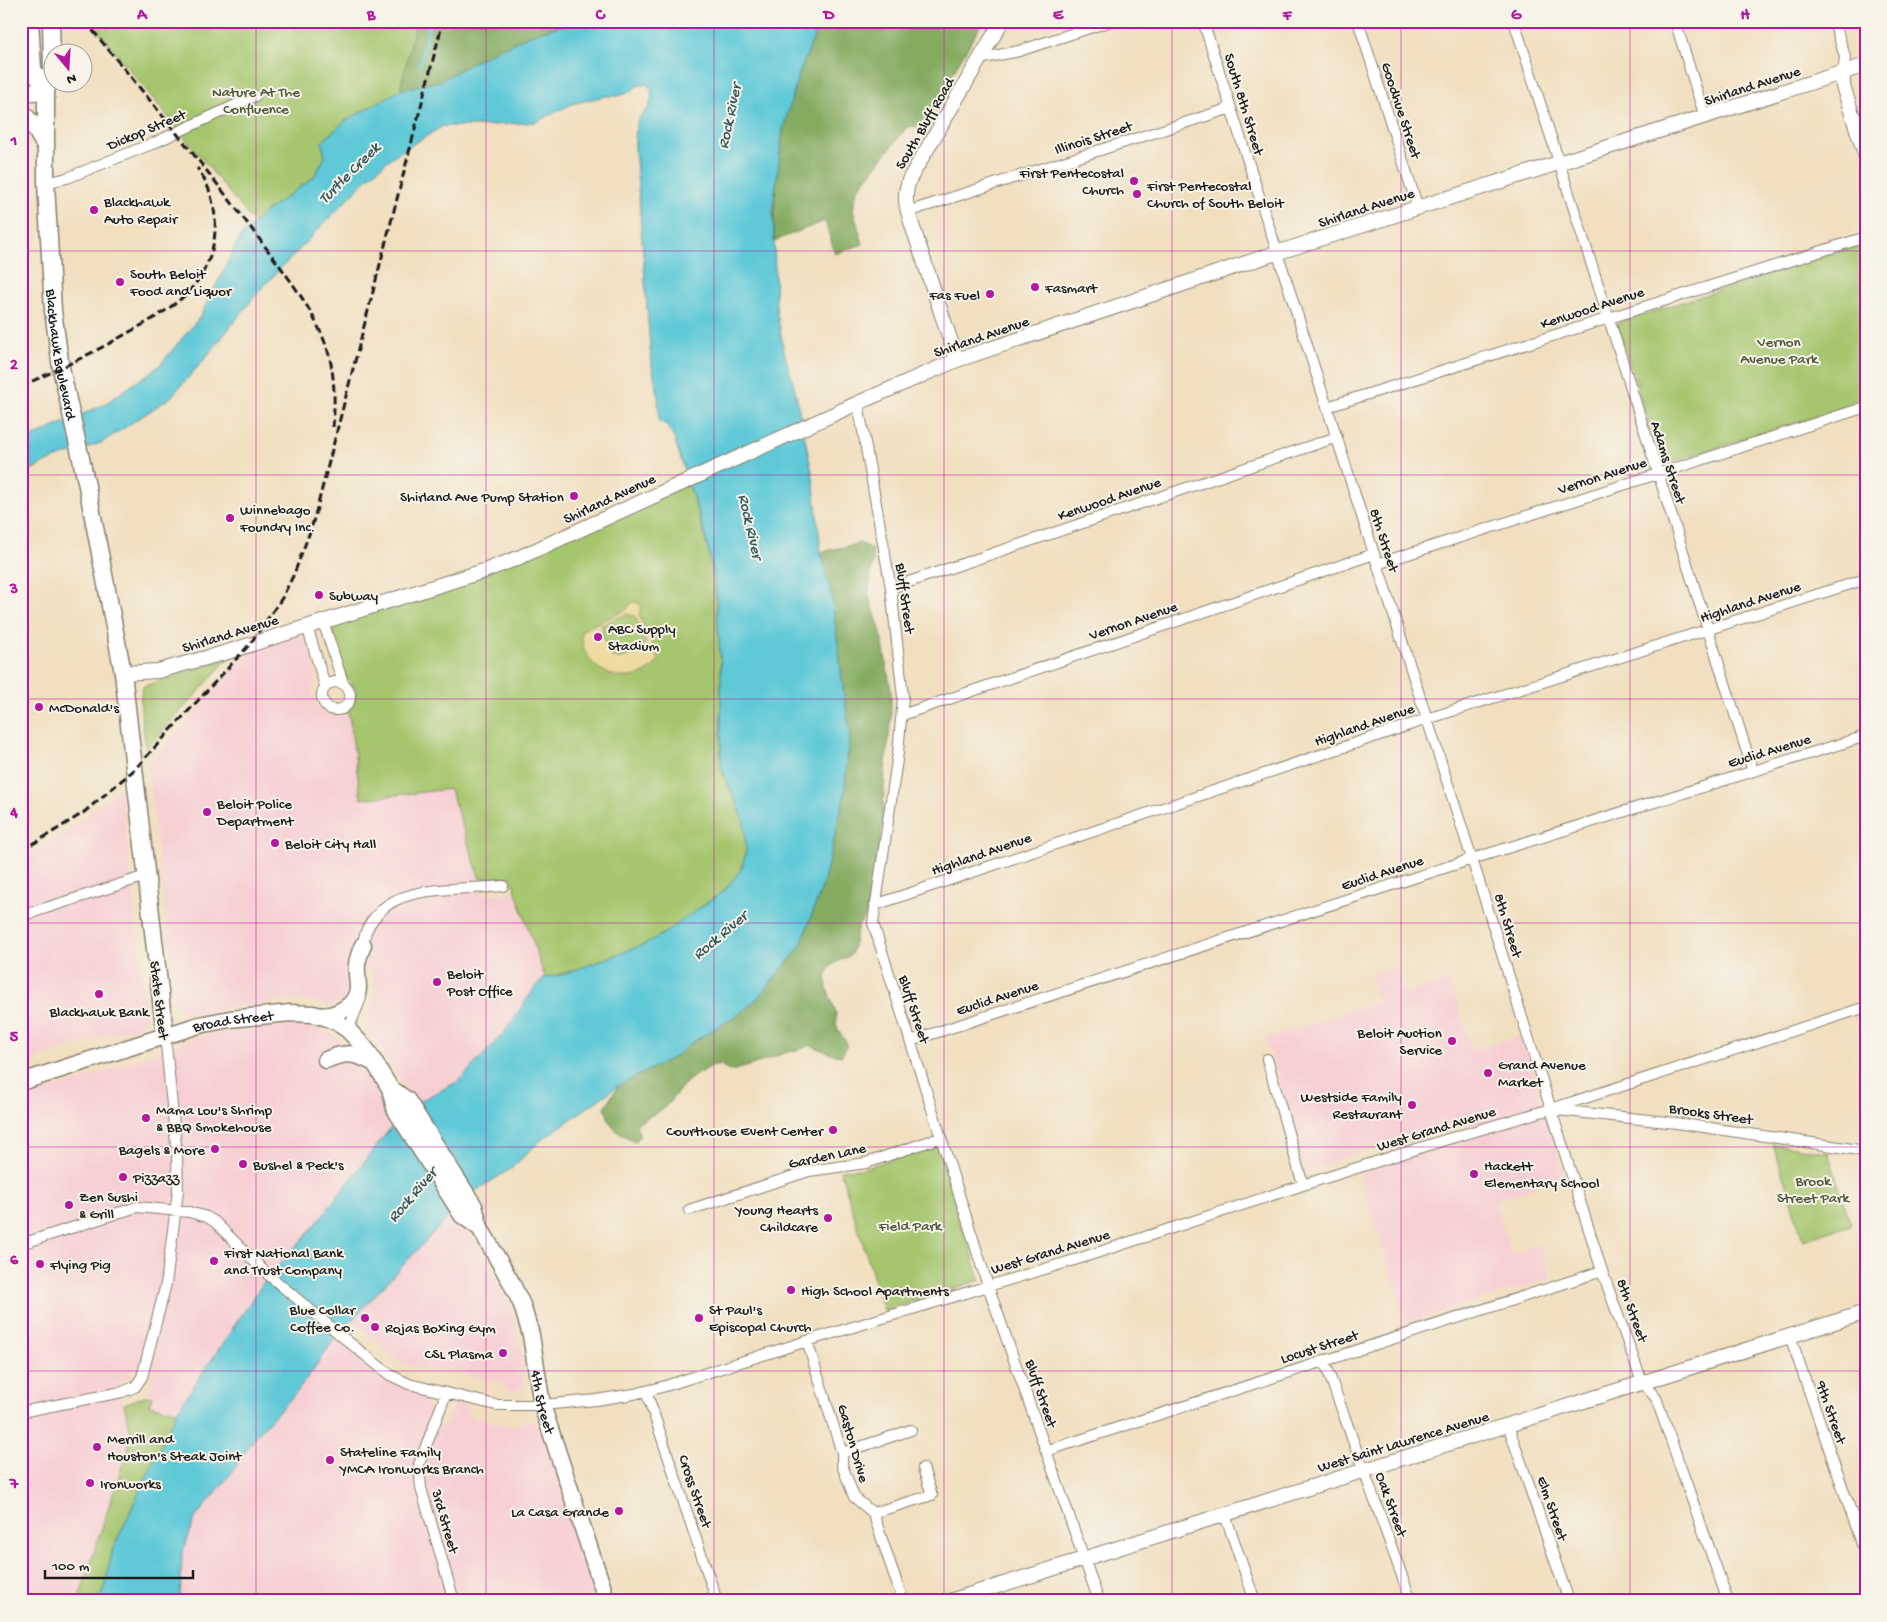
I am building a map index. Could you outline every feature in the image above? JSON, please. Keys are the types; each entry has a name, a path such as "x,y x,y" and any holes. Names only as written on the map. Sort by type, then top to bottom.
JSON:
{"main road":[{"path":"30,21 33,70 42,85"},
{"path":"51,21 51,42"},
{"path":"21,93 42,91"},
{"name":"Blackhawk Boulevard","path":"46,92 46,183 53,311 61,368 112,613"},
{"path":"21,111 31,122 46,147"},
{"name":"State Street","path":"112,613 123,673 165,1035"},
{"path":"319,1016 339,1012 348,1007 354,999 358,990 357,964 363,940"},
{"name":"Broad Street","path":"21,1082 165,1035 230,1019 290,1013 319,1016 337,1022 348,1030 366,1049 468,1210"},
{"path":"326,1060 342,1054 352,1054 377,1065"},
{"name":"4th Street","path":"468,1210 511,1282 525,1314 531,1335 542,1406 607,1601"}],"street":[{"name":"South Bluff Road","path":"957,360 904,198 910,178 1002,21"},
{"path":"979,59 1019,51 1111,21"},
{"name":"South 8th Street","path":"1203,21 1276,253"},
{"name":"Goodhue Street","path":"1358,21 1418,208"},
{"name":"Adams Street","path":"1514,21 1753,771"},
{"path":"1675,21 1706,117"},
{"path":"1834,21 1846,57 1843,72 1844,86 1866,157"},
{"name":"Shirland Avenue","path":"123,673 158,671 224,653 499,566 957,360 1276,253 1866,65"},
{"name":"Dickop Street","path":"46,183 67,178 154,143 255,96"},
{"name":"Illinois Street","path":"908,212 1231,108"},
{"name":"Kenwood Avenue","path":"1327,407 1866,236"},
{"name":"8th Street","path":"1276,253 1378,564 1602,1271 1642,1382 1656,1398 1728,1601"},
{"name":"Bluff Street","path":"858,403 891,588 903,697 875,904 874,930 942,1137 988,1286 1099,1601"},
{"name":"Vernon Avenue","path":"1378,564 1866,407"},
{"name":"Kenwood Avenue","path":"891,588 1337,437"},
{"name":"Vernon Avenue","path":"902,715 1374,554"},
{"name":"Highland Avenue","path":"875,904 1427,719 1866,579"},
{"path":"307,626 325,686 322,695 324,704 331,709 340,709 347,704 350,695 347,686 343,683 323,621"},
{"path":"325,686 333,682 343,683"},
{"name":"Euclid Avenue","path":"910,1041 1472,859 1866,736"},
{"path":"21,916 146,876"},
{"path":"348,1030 360,1000 364,979 363,940 371,922 380,912 398,899 419,893 503,886"},
{"name":"West Grand Avenue","path":"21,1244 131,1208 176,1210 201,1215 215,1222 265,1272 350,1344 390,1374 409,1384 496,1405 542,1406 620,1397 646,1392 1081,1258 1303,1185 1551,1109 1866,1007"},
{"name":"State Street","path":"21,1412 130,1390 138,1384 144,1371 166,1284 178,1184 177,1155 165,1035"},
{"path":"1267,1058 1303,1185"},
{"name":"Brooks Street","path":"1551,1109 1676,1123 1866,1151"},
{"name":"Garden Lane","path":"690,1210 809,1171 866,1163 942,1137"},
{"name":"Locust Street","path":"1046,1451 1602,1271"},
{"name":"West Saint Lawrence Avenue","path":"950,1601 1866,1312"},
{"name":"9th Street","path":"1790,1336 1866,1555"},
{"name":"Gaston Drive","path":"807,1341 842,1453 842,1465 854,1497 873,1513"},
{"name":"Oak Street","path":"1324,1360 1411,1601"},
{"name":"Cross Street","path":"646,1392 717,1601"},
{"name":"3rd Street","path":"446,1394 419,1464 421,1488 454,1601"},
{"name":"Elm Street","path":"1508,1425 1569,1601"},
{"path":"842,1453 911,1430"},
{"path":"903,1601 873,1513 932,1495 923,1468"},
{"path":"1225,1515 1255,1601"}],"shaded area":[{"path":"297,636 303,638 308,644 315,668 317,680 312,690 318,708 327,715 340,715 347,712 349,715 361,799 450,789 480,879 481,895 516,892 545,978 536,986 504,1033 459,1081 416,1103 367,1031 366,1024 375,994 372,968 352,968 352,996 332,1007 310,1001 286,1001 190,1014 182,1011 175,1002 148,765 249,651"},
{"path":"121,787 145,1005 145,1021 139,1030 128,1029 21,1064 21,859 58,839"},
{"path":"1395,967 1404,994 1450,981 1472,1051 1521,1036 1565,1176 1495,1201 1511,1253 1540,1244 1551,1278 1407,1323 1358,1173 1474,1137 1469,1120 1306,1170 1302,1163 1266,1039 1378,1002 1370,974"},
{"path":"293,1025 317,1027 333,1034 345,1044 363,1066 397,1120 316,1224 264,1282 177,1411 149,1405 152,1398 145,1396 148,1394 153,1373 133,1369 129,1378 116,1382 132,1436 78,1601 21,1601 21,1317 29,1314 27,1310 21,1312 21,1098 98,1074 205,1035"},
{"path":"455,1210 503,1289 515,1317 525,1372 523,1387 515,1392 508,1392 502,1382 460,1374 428,1371 403,1364 352,1320"},
{"path":"336,1337 390,1380 424,1395 430,1412 428,1421 444,1426 452,1407 464,1404 471,1417 510,1425 525,1425 524,1419 538,1424 542,1430 598,1601 180,1601 182,1555 195,1519 230,1475 258,1433 297,1392"}],"green space":[{"name":"Nature At The Confluence","path":"90,21 579,21 400,90 345,121 322,142 325,157 314,177 264,213 254,223"},
{"path":"416,21 579,21 535,33 481,58 440,81 400,90"},
{"path":"820,21 983,21 922,126 907,127 857,190 853,210 863,244 835,254 825,221 774,241 776,185 783,130 794,89"},
{"name":"Vernon Avenue Park","path":"1866,243 1866,401 1662,465 1617,323"},
{"path":"689,485 707,546 715,584 720,652 721,767 746,830 747,842 744,860 738,875 729,886 706,905 665,933 643,945 608,959 545,978 511,877 480,879 450,789 361,799 347,712 354,704 356,692 353,684 346,677 332,635 334,628 340,623"},
{"path":"860,543 872,549 873,562 868,594 881,632 891,691 891,719 885,770 882,827 875,878 867,912 858,926 851,955 834,964 829,969 826,979 828,992 836,1012 837,1027 846,1041 846,1047 841,1056 810,1045 730,1071 719,1064 709,1068 686,1083 664,1108 636,1124 640,1136 635,1142 618,1132 612,1126 607,1115 605,1107 618,1086 676,1056 691,1043 739,1014 759,997 800,947 823,884 844,798 850,732 832,597 821,552"},
{"path":"229,658 146,749 141,707 144,686"},
{"name":"Brook Street Park","path":"1773,1144 1828,1152 1851,1225 1803,1240"},
{"name":"Field Park","path":"938,1145 980,1280 884,1311 840,1170 861,1169"},
{"path":"145,1396 152,1397 149,1405 177,1411 113,1549 101,1601 78,1601 132,1436 124,1404"}],"sand":[{"path":"632,602 636,602 641,606 639,615 659,660 648,670 636,676 622,677 609,674 588,657 583,645 582,630 626,610","holes":["626,614 635,616 646,643 641,647 641,650 619,660 612,657 601,634 603,630 601,625"]}],"water":[{"path":"579,21 820,21 798,77 783,129 773,207 776,308 784,352 794,386 813,477 821,552 832,597 850,732 844,798 823,884 800,947 759,997 739,1014 691,1043 676,1056 618,1086 540,1141 512,1168 474,1192 447,1218 336,1337 297,1392 258,1433 230,1475 195,1518 182,1555 180,1601 101,1601 113,1549 177,1411 264,1282 316,1224 397,1120 416,1103 459,1081 504,1033 536,986 545,978 564,974 643,945 663,934 725,890 742,868 746,852 744,820 721,767 721,668 715,584 705,534 674,438 667,425 659,421 658,394 651,361 635,146 636,125 649,107 651,88 646,84 637,86 630,92 618,96 605,96 572,104 536,122 479,126 443,126 392,157 370,176 259,291 203,361 170,398 101,443 56,458 21,477 21,442 105,404 159,366 200,317 241,236 264,213 314,177 325,157 322,142 345,121 400,90 440,81 481,58 535,33"}],"waterway":[{"path":"420,65 430,21"}],"railway":[{"path":"85,21 213,178 295,287 321,332 330,358 334,387 333,427"},
{"path":"21,850 83,813 134,770 250,644 282,598 294,574 317,508 443,21"},
{"path":"21,386 92,352 148,322 177,302 196,283 210,257 215,227 211,197 207,185 197,168"}],"place":[{"name":"First Pentecostal Church","path":"1134,181"},
{"name":"First Pentecostal Church of South Beloit","path":"1137,194"},
{"name":"Blackhawk Auto Repair","path":"94,210"},
{"name":"South Beloit Food and Liquor","path":"120,282"},
{"name":"Fasmart","path":"1035,287"},
{"name":"Fas Fuel","path":"990,294"},
{"name":"Shirland Ave Pump Station","path":"574,496"},
{"name":"Winnebago Foundry Inc.","path":"230,518"},
{"name":"Subway","path":"319,595"},
{"name":"ABC Supply Stadium","path":"598,637"},
{"name":"McDonald's","path":"39,707"},
{"name":"Beloit Police Department","path":"207,812"},
{"name":"Beloit City Hall","path":"275,843"},
{"name":"Beloit Post Office","path":"437,982"},
{"name":"Blackhawk Bank","path":"99,994"},
{"name":"Beloit Auction Service","path":"1452,1041"},
{"name":"Grand Avenue Market","path":"1488,1073"},
{"name":"Westside Family Restaurant","path":"1412,1105"},
{"name":"Mama Lou's Shrimp & BBQ Smokehouse","path":"146,1118"},
{"name":"Courthouse Event Center","path":"833,1130"},
{"name":"Bagels & More","path":"215,1149"},
{"name":"Bushel & Peck's","path":"243,1164"},
{"name":"Hackett Elementary School","path":"1474,1174"},
{"name":"Pizzazz","path":"123,1177"},
{"name":"Zen Sushi & Grill","path":"69,1205"},
{"name":"Young Hearts Childcare","path":"828,1218"},
{"name":"First National Bank and Trust Company","path":"214,1261"},
{"name":"Flying Pig","path":"40,1264"},
{"name":"High School Apartments","path":"791,1290"},
{"name":"Blue Collar Coffee Co.","path":"365,1318"},
{"name":"St Paul's Episcopal Church","path":"699,1318"},
{"name":"Rojas Boxing Gym","path":"375,1327"},
{"name":"CSL Plasma","path":"503,1353"},
{"name":"Merrill and Houston's Steak Joint","path":"97,1447"},
{"name":"Stateline Family YMCA Ironworks Branch","path":"330,1460"},
{"name":"Ironworks","path":"90,1483"},
{"name":"La Casa Grande","path":"619,1511"}],"water label":[{"name":"Rock River","path":"728,116"},
{"name":"Turtle Creek","path":"348,172"},
{"name":"Rock River","path":"752,526"},
{"name":"Rock River","path":"719,934"},
{"name":"Rock River","path":"411,1194"}]}
